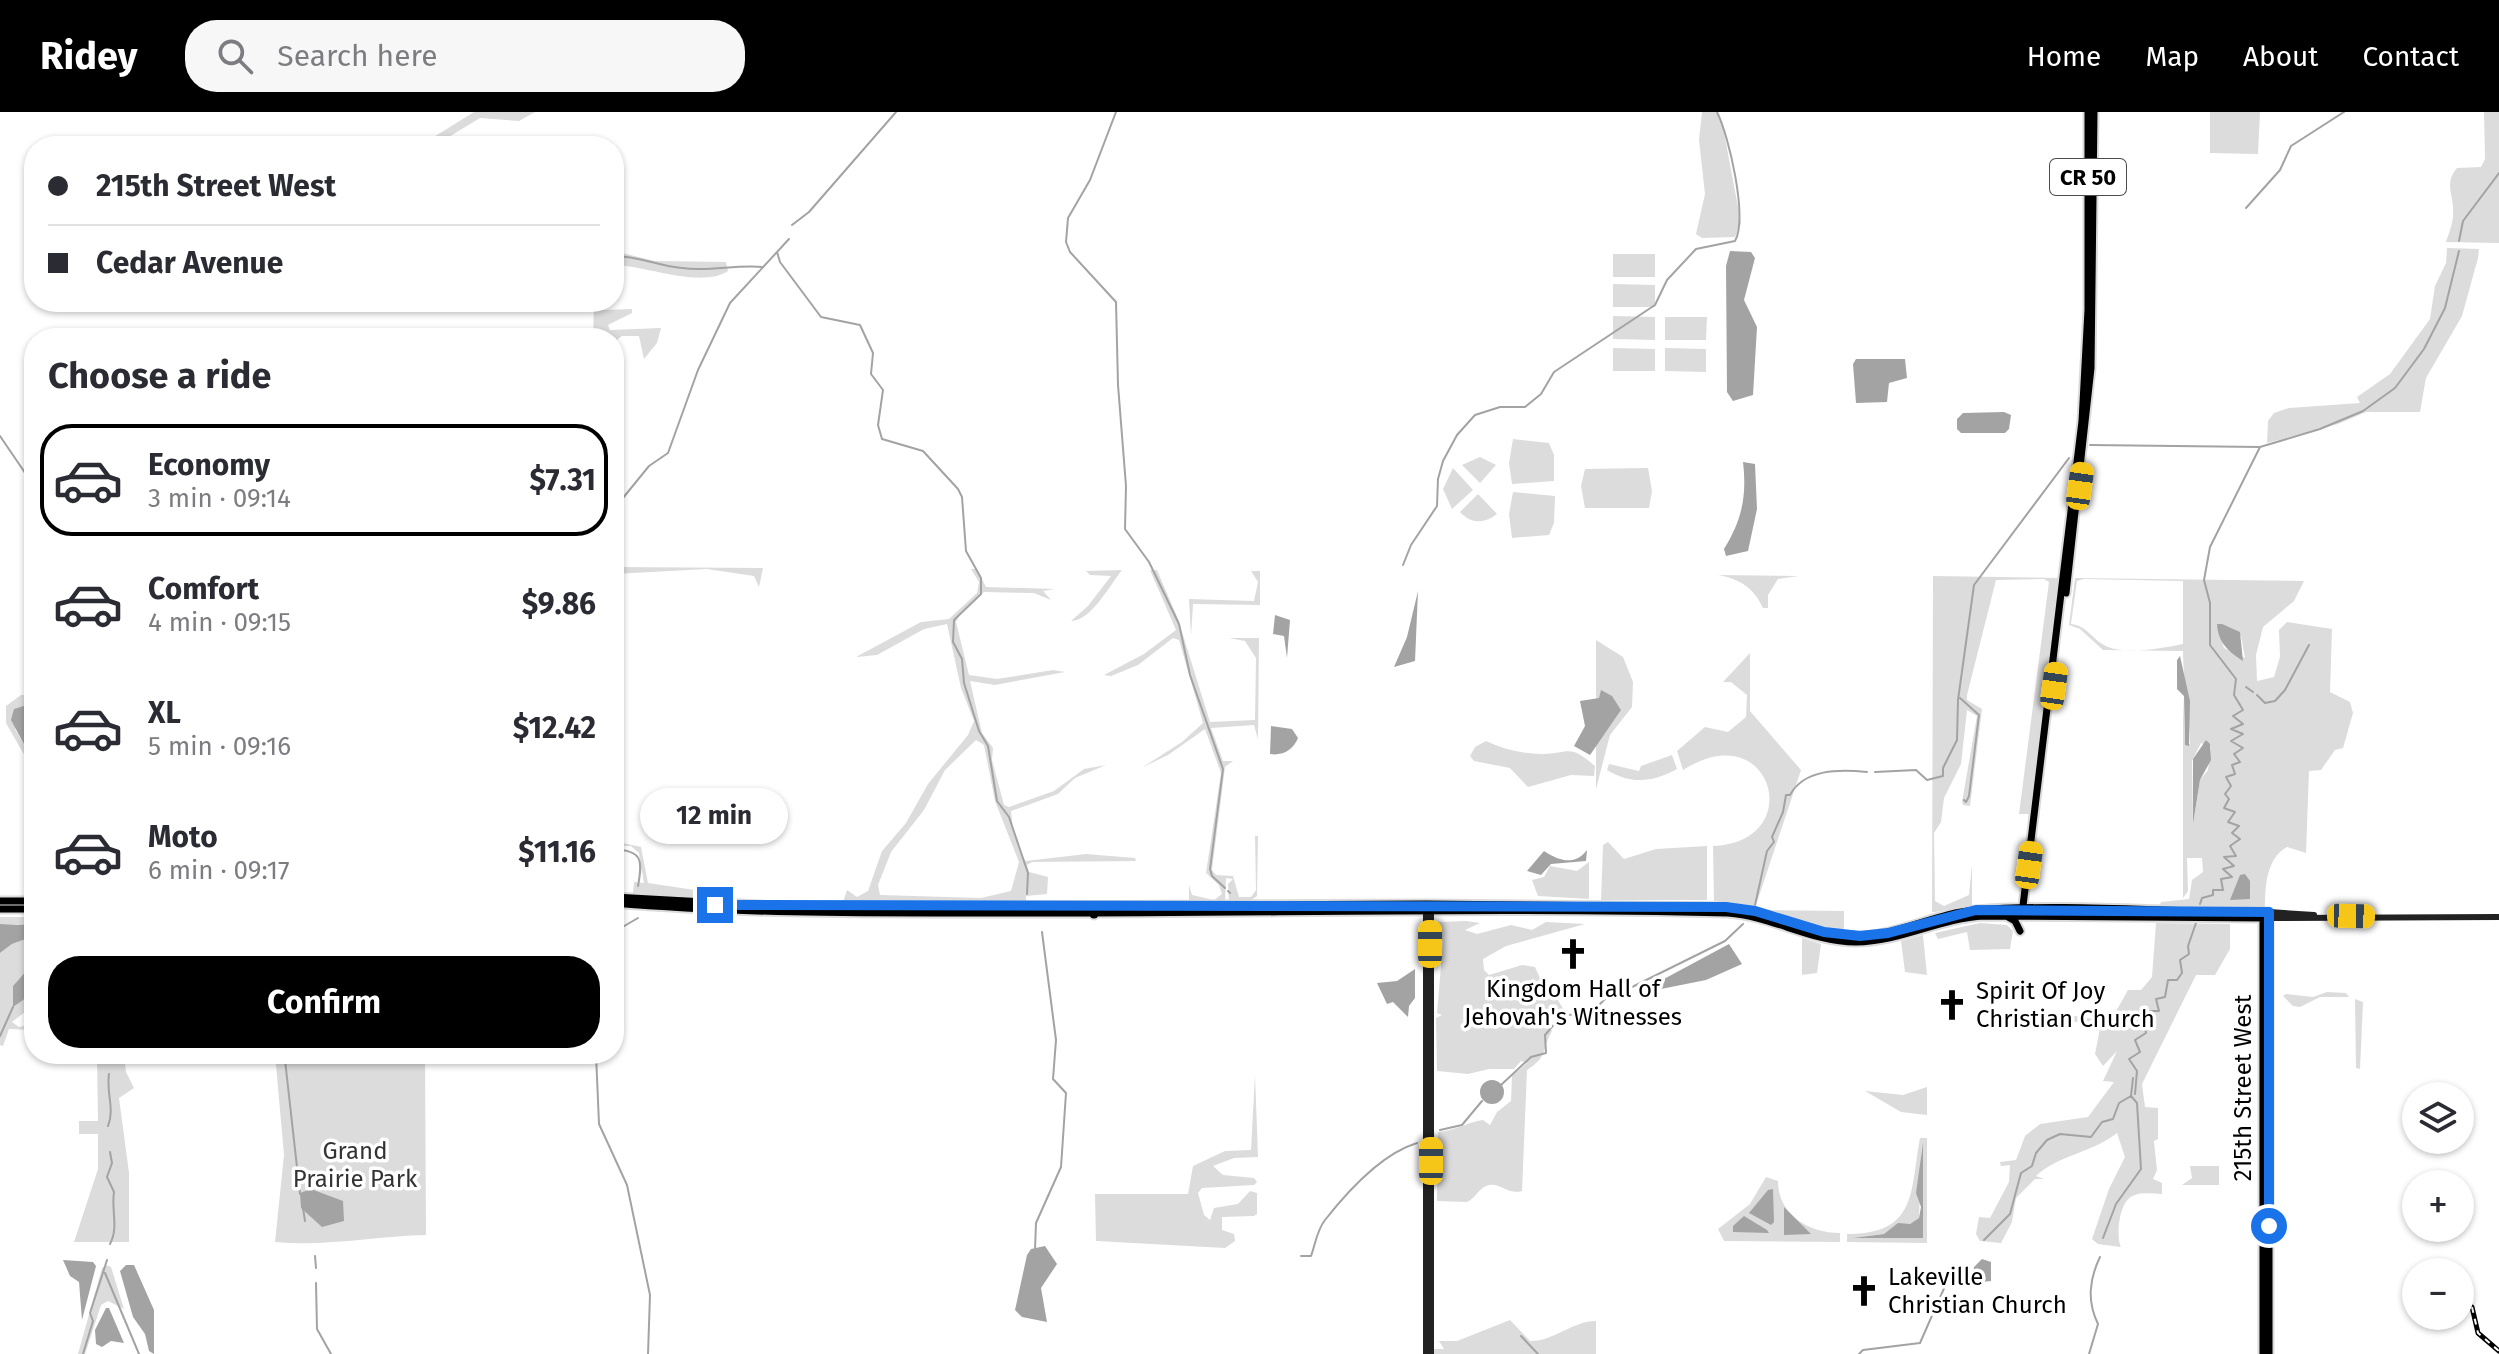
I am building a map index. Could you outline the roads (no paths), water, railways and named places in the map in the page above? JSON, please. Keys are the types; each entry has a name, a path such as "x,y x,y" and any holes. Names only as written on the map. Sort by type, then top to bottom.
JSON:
{"main road":[{"name":"CR 50","path":"2022,913 2086,368 2091,112"},
{"path":"2025,891 2029,904 2042,910"},
{"path":"0,901 24,901"},
{"path":"624,901 714,911 1736,908 1824,932 1860,936 1888,933 1964,911 2499,917"},
{"path":"1428,907 1734,914 1823,938 1853,942 1891,938 1964,917 2002,916 2042,910 2267,916"},
{"path":"1428,907 1428,1354"},
{"path":"0,909 24,909"},
{"path":"2002,916 2015,921 2020,931"},
{"name":"215th Street West","path":"2267,916 2262,1043 2269,1129 2269,1354"},
{"name":"215th Street West","path":"2263,1354 2267,916"}],"waterway":[{"path":"792,225 809,212 896,112"},
{"path":"1116,112 1090,180 1068,218 1066,242 1070,252 1116,302 1118,385 1126,486 1125,529 1149,562 1179,624 1190,675 1223,769 1210,869 1212,876 1225,888"},
{"path":"1403,565 1411,545 1437,506 1438,479 1443,461 1457,435 1475,415 1500,407 1525,407 1541,394 1554,372 1655,305 1667,280 1696,249 1735,241 1738,196 1727,139 1717,112"},
{"path":"2246,208 2280,170 2291,146 2344,112"},
{"path":"2459,241 2463,221 2499,173"},
{"path":"624,497 649,466 668,453 698,370 730,303 789,239"},
{"path":"2090,445 2260,447 2320,429 2363,411 2395,388 2424,349 2445,308 2459,251"},
{"path":"777,252 780,262 821,317 860,325 873,353 871,374 883,390 878,425 882,439 923,451 962,497 966,551 981,578 981,594 954,620 953,642 962,659 964,683 979,731 988,746 997,801 1009,817 1028,873 1027,894"},
{"path":"624,257 692,269 763,267"},
{"path":"0,436 24,471"},
{"path":"2200,904 2202,898 2213,895 2213,890 2223,890 2221,879 2232,877 2223,869 2234,866 2224,857 2236,856 2230,846 2240,839 2232,833 2239,826 2228,822 2235,812 2224,808 2229,799 2225,794 2231,786 2226,777 2235,774 2232,765 2240,762 2234,754 2243,748 2231,741 2243,734 2231,729 2243,724 2233,716 2243,710 2234,695 2236,679 2210,645 2210,603 2204,580 2210,547 2260,447"},
{"path":"1875,772 1916,770 1927,780 1943,776 1943,768 1957,740 1958,700 1974,585 2069,458"},
{"path":"2257,695 2265,703 2275,701 2285,690 2309,645"},
{"path":"2246,687 2253,692"},
{"path":"1960,698 1979,715 1969,796 1966,802 1964,800"},
{"path":"1755,905 1767,851 1774,842 1772,837 1783,812 1786,795 1790,795 1804,780 1823,773 1867,772"},
{"path":"624,851 635,854 640,863 638,886"},
{"path":"624,926 638,918"},
{"path":"2135,1094 2137,1071 2129,1059 2140,1052 2135,1040 2146,1033 2144,1023 2155,1024 2148,1011 2159,1011 2156,999 2165,997 2168,980 2177,980 2182,973 2180,960 2189,954 2188,946 2196,923"},
{"path":"1622,992 1725,941 1743,924"},
{"path":"1035,1250 1036,1223 1061,1167 1066,1093 1053,1079 1056,1040 1042,932"},
{"path":"1501,1085 1531,1057 1546,1053 1545,1035 1563,1014 1573,1015 1579,1009 1593,1011 1605,999"},
{"path":"0,1036 13,1007"},
{"path":"1508,1024 1527,1022"},
{"path":"285,1064 300,1194"},
{"path":"596,1064 599,1124 627,1185 650,1295 648,1354"},
{"path":"108,1126 111,1113 109,1074"},
{"path":"2103,1238 2116,1204 2141,1169 2137,1103 2131,1096 2133,1078"},
{"path":"1984,1240 2010,1214 2021,1173 2032,1166 2036,1153 2047,1140 2060,1134 2091,1137 2102,1122 2113,1119 2119,1103 2131,1096"},
{"path":"1440,1130 1462,1125 1482,1101"},
{"path":"1301,1256 1311,1256 1322,1224 1354,1186 1391,1156 1417,1143"},
{"path":"110,1152 112,1163 107,1177 114,1192 114,1225 110,1244"},
{"path":"303,1208 305,1221"},
{"path":"315,1256 316,1268"},
{"path":"2089,1354 2098,1324 2092,1307 2091,1290 2100,1257"},
{"path":"83,1354 93,1321 90,1313 107,1260"},
{"path":"105,1273 139,1354"},
{"path":"1859,1354 1863,1350 1920,1343 1949,1277"},
{"path":"316,1283 317,1329 331,1354"},
{"path":"1521,1336 1538,1354"}],"railway":[{"path":"2474,1316 2478,1333 2499,1351"}],"place":[{"name":"Kingdom Hall of Jehovah's Witnesses","path":"1573,954"},
{"name":"Spirit Of Joy Christian Church","path":"1952,1005"},
{"name":"Lakeville Christian Church","path":"1864,1291"}],"park label":[{"name":"Grand Prairie Park","path":"355,1165"}]}
